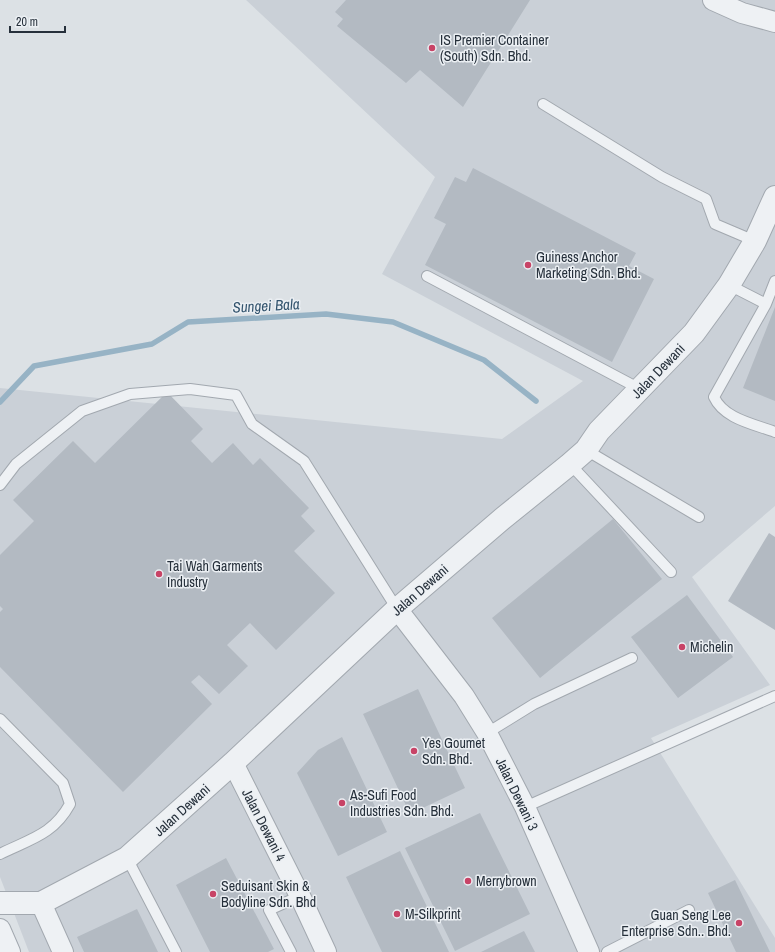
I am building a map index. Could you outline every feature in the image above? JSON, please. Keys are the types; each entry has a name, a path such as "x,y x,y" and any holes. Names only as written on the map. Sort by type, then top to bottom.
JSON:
{"street":[{"path":"713,0 742,13 775,22"},
{"name":"Jalan Dewani","path":"0,903 41,903 128,858 233,764 397,609 502,519 578,457 599,430 694,334 730,285 755,241 775,197"},
{"name":"Jalan Dewani 3","path":"397,609 464,696 487,733 525,807 589,952"},
{"name":"Jalan Dewani 4","path":"233,764 300,896 326,952"},
{"path":"41,903 63,952"},
{"path":"0,929 10,952"}],"lane":[{"path":"543,104 662,177 706,199 715,224 755,241"},
{"path":"427,276 640,389"},
{"path":"775,281 766,304 714,397 717,405 729,415 775,432"},
{"path":"730,285 766,304"},
{"path":"0,485 16,464 82,410 130,394 190,389 236,395 252,424 304,461 397,609"},
{"path":"578,457 700,517"},
{"path":"578,457 671,572"},
{"path":"487,733 534,704 632,658"},
{"path":"525,807 775,696"},
{"path":"0,719 63,783 70,804 62,819 43,834 0,854"},
{"path":"128,858 176,952"},
{"path":"290,952 269,910 300,896"},
{"path":"606,952 689,910"}],"shaded area":[{"path":"246,0 775,0 775,506 692,577 770,685 651,738 775,938 775,952 29,952 0,877 0,388 502,439 583,381 382,274 435,177"}],"building":[{"name":"IS Premier Container (South) Sdn. Bhd.","path":"346,0 530,0 463,107 420,70 406,83 337,26 343,19 335,12"},
{"name":"Guiness Anchor Marketing Sdn. Bhd.","path":"473,168 636,253 629,266 654,279 612,362 425,265 446,224 434,218 455,177 466,182"},
{"path":"775,307 775,401 743,388"},
{"name":"Tai Wah Garments Industry","path":"167,392 203,429 191,441 212,463 233,443 253,465 260,458 309,508 301,516 315,531 294,551 335,593 276,650 250,623 227,645 248,666 219,694 199,675 191,682 212,704 123,792 0,667 0,612 3,609 0,606 0,555 34,521 13,500 73,441 95,463"},
{"path":"613,519 662,579 540,678 492,618"},
{"path":"769,533 775,537 775,630 728,601"},
{"name":"Michelin","path":"687,595 733,657 678,698 631,637"},
{"name":"Yes Goumet Sdn. Bhd.","path":"418,689 465,788 410,814 363,714"},
{"name":"As-Sufi Food Industries Sdn. Bhd.","path":"342,737 387,832 338,856 297,773 318,750"},
{"name":"Merrybrown","path":"480,813 530,914 455,951 405,848"},
{"name":"M-Silkprint","path":"400,851 449,952 382,952 346,877"},
{"path":"226,858 274,949 268,952 210,952 176,885"},
{"name":"Guan Seng Lee Enterprise Sdn.. Bhd.","path":"735,880 770,952 736,952 708,893"},
{"path":"137,909 158,952 84,952 77,937"},
{"name":"Merrybrown","path":"524,931 535,952 481,952"}],"waterway":[{"name":"Sungei Bala","path":"0,402 34,366 152,344 188,322 326,314 393,322 484,360 536,401"}],"place":[{"name":"IS Premier Container (South) Sdn. Bhd.","path":"432,48"},
{"name":"Guiness Anchor Marketing Sdn. Bhd.","path":"528,265"},
{"name":"Tai Wah Garments Industry","path":"159,574"},
{"name":"Michelin","path":"682,647"},
{"name":"Yes Goumet Sdn. Bhd.","path":"414,751"},
{"name":"As-Sufi Food Industries Sdn. Bhd.","path":"342,803"},
{"name":"Merrybrown","path":"468,881"},
{"name":"Seduisant Skin & Bodyline Sdn. Bhd","path":"213,894"},
{"name":"M-Silkprint","path":"397,914"},
{"name":"Guan Seng Lee Enterprise Sdn.. Bhd.","path":"739,923"}]}
